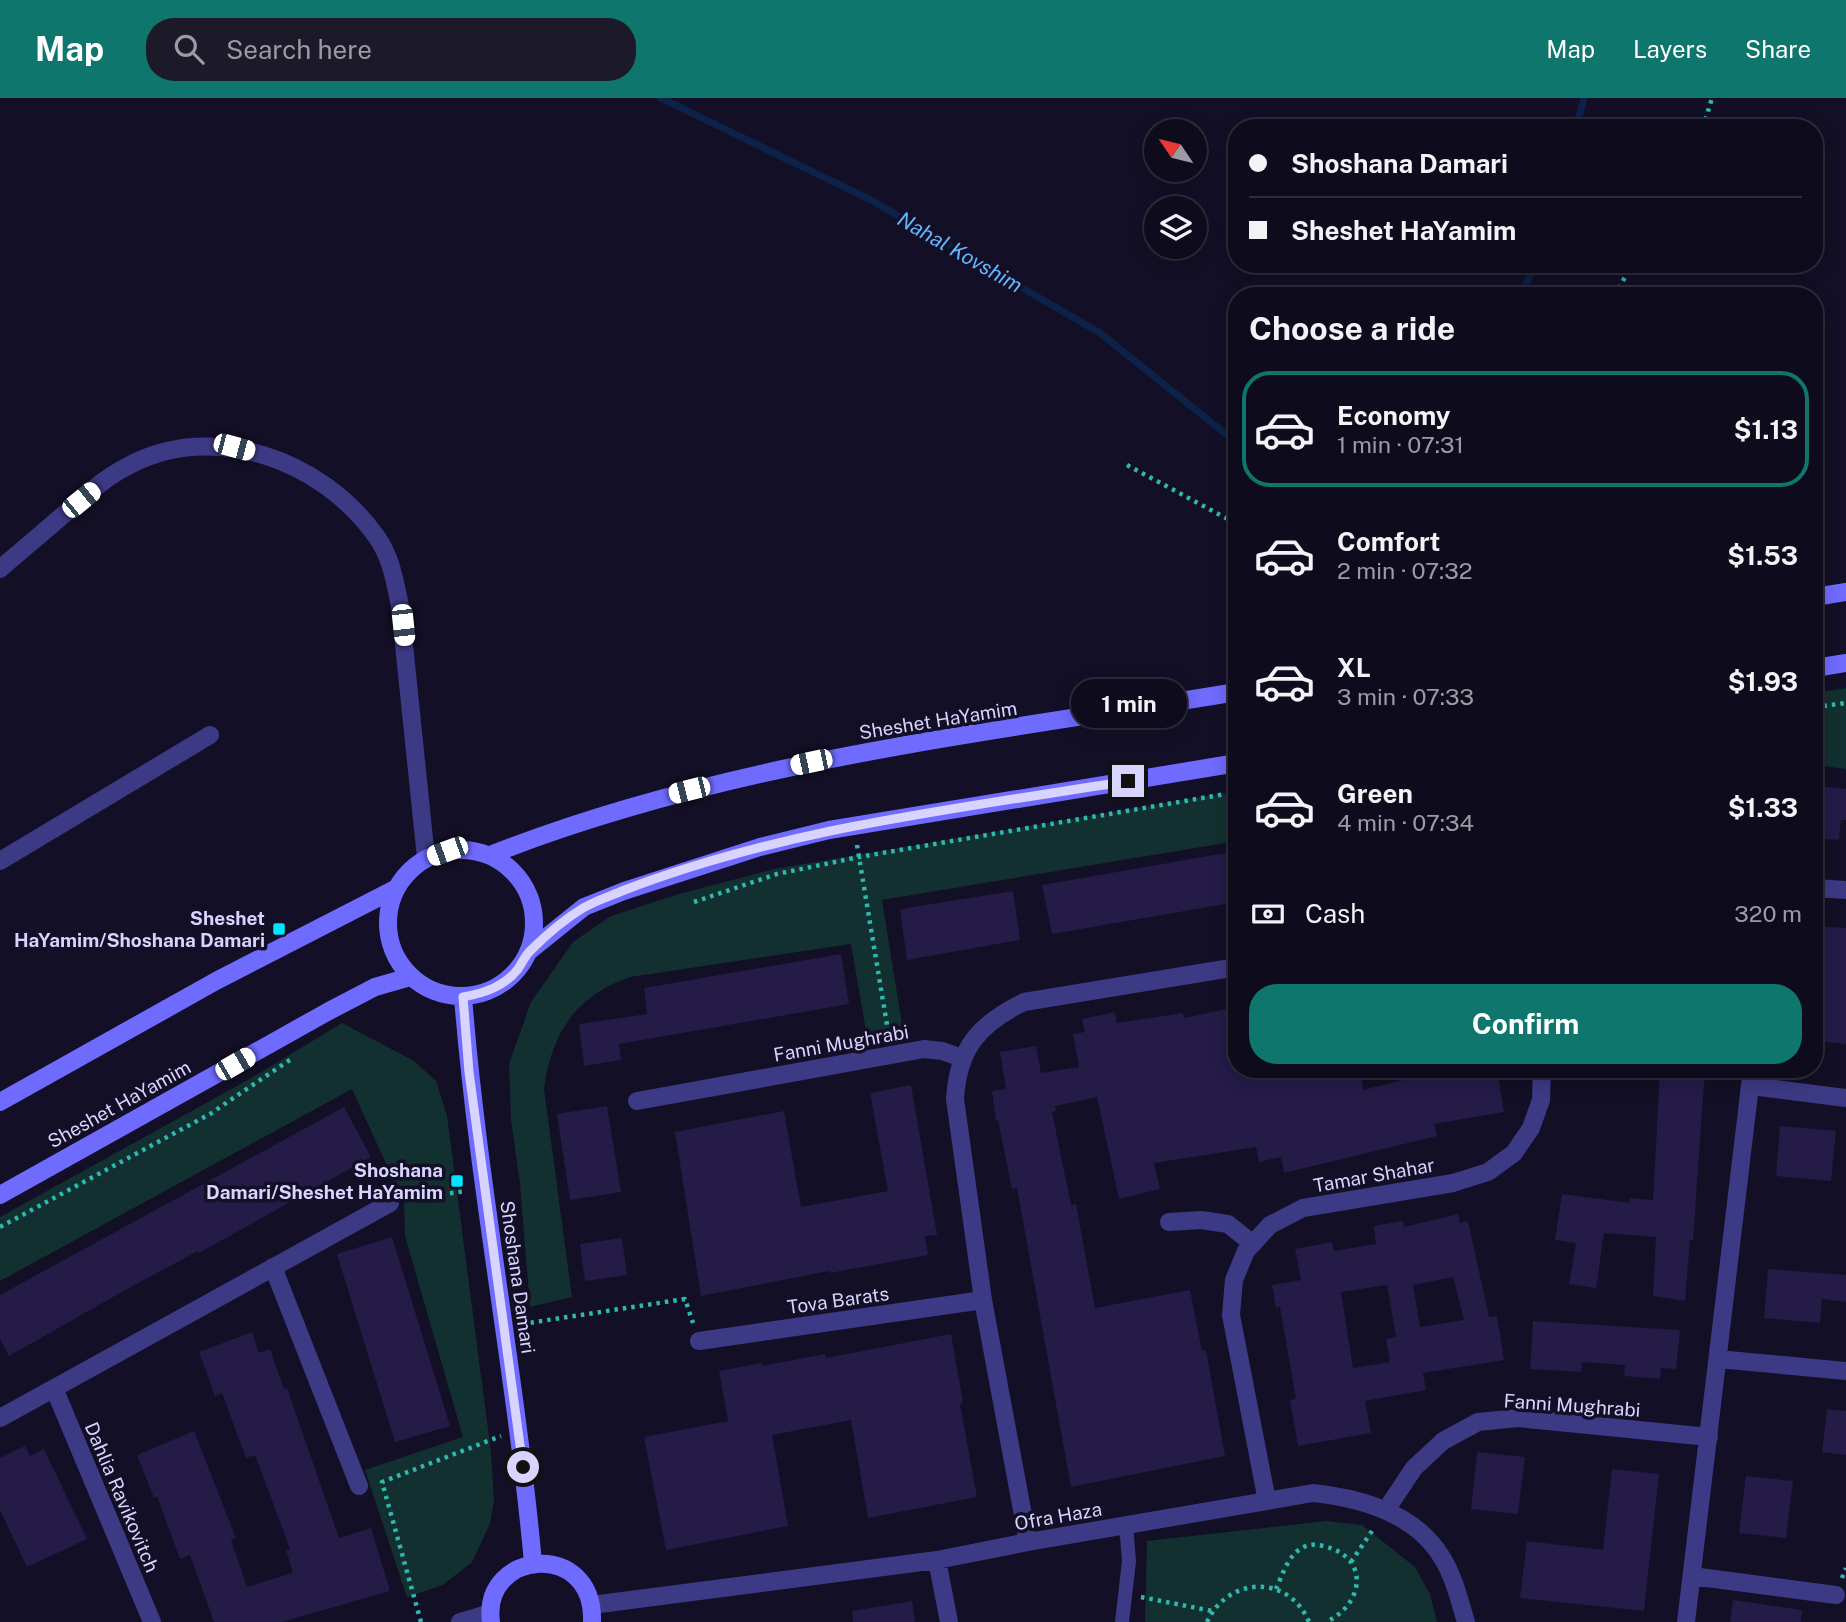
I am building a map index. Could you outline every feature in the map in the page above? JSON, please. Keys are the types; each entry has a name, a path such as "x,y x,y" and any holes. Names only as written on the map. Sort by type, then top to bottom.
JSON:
{"main road":[{"path":"1823,596 1846,592"},
{"path":"1823,667 1846,663"},
{"name":"Sheshet HaYamim","path":"490,855 536,837 665,796 799,764 1228,693"},
{"path":"528,952 584,907 624,891 760,847 853,826 1228,764"},
{"path":"458,850 490,855 510,868 524,886 533,907 534,930 528,952 517,970 502,984 484,993 463,997 444,995 426,988 410,977 396,958 388,936 388,912 395,889 408,871 426,858 458,850"},
{"path":"0,1102 216,981 395,889"},
{"name":"Sheshet HaYamim","path":"0,1195 329,1011 375,988 410,977"},
{"name":"Shoshana Damari","path":"463,997 469,1072 518,1429 533,1563"},
{"path":"491,1618 494,1596 503,1581 516,1569 533,1563 549,1563 571,1572 587,1590 592,1614"}],"street":[{"path":"0,569 108,477 130,464 165,452 193,447 234,447 288,462 332,490 356,512 378,538 392,570 402,618 426,858"},
{"path":"0,861 210,735"},
{"path":"1823,889 1846,890"},
{"path":"1028,1542 983,1300 954,1099 962,1058 978,1033 998,1015 1024,1002 1228,968"},
{"name":"Fanni Mughrabi","path":"637,1101 924,1049 942,1051 962,1058"},
{"name":"Tamar Shahar","path":"1267,1501 1231,1315 1234,1280 1246,1251 1270,1226 1303,1208 1453,1183 1488,1172 1514,1153 1531,1128 1541,1100 1542,1078"},
{"path":"1686,1622 1752,1078 1846,1098"},
{"path":"0,1418 390,1203"},
{"path":"1169,1222 1201,1220 1228,1224 1253,1244"},
{"path":"274,1267 359,1486"},
{"name":"Tova Barats","path":"699,1341 983,1300"},
{"path":"1718,1359 1846,1371"},
{"name":"Dahlia Ravikovitch","path":"54,1388 152,1622"},
{"name":"Fanni Mughrabi","path":"1386,1510 1414,1468 1443,1441 1478,1422 1518,1418 1709,1437"},
{"name":"Ofra Haza","path":"592,1614 937,1560 1313,1493 1349,1497 1386,1510 1420,1532 1440,1554 1455,1583 1466,1622"},
{"path":"937,1560 949,1622"},
{"path":"1692,1576 1836,1595"},
{"path":"460,1622 491,1618"}],"lane":[{"path":"1122,1622 1129,1561 1126,1525"}],"path":[{"path":"1706,119 1712,98"},
{"path":"1127,465 1228,519"},
{"path":"1823,706 1846,702"},
{"path":"694,902 777,874 859,857 1228,794"},
{"path":"853,826 892,1055"},
{"path":"0,1227 210,1114 299,1054"},
{"path":"390,1203 485,1188"},
{"path":"504,1327 685,1299 699,1341"},
{"path":"421,1622 382,1482 518,1429"},
{"path":"1351,1562 1386,1510"},
{"path":"1276,1589 1285,1567 1301,1548 1314,1544 1331,1547 1345,1554 1356,1570 1358,1585 1337,1617 1326,1622"},
{"path":"1207,1622 1212,1611 1224,1598 1240,1589 1258,1586 1276,1589 1293,1598 1310,1622"},
{"path":"1125,1594 1212,1611"}],"green space":[{"path":"1846,688 1846,769 1823,766 1823,692"},
{"path":"1228,793 1228,842 882,900 903,1031 867,1037 851,944 630,977 587,1000 560,1034 550,1060 544,1089 572,1297 530,1307 520,1184 511,1120 509,1064 531,1002 573,942 611,916 679,894 774,869"},
{"path":"342,1023 414,1061 436,1081 447,1116 491,1452 494,1501 490,1524 472,1562 443,1585 407,1597 365,1470 463,1437 405,1236 404,1203 352,1089 0,1281 0,1217 253,1077"},
{"path":"1327,1521 1362,1525 1415,1567 1430,1594 1437,1622 1145,1622 1147,1541"}],"building":[{"path":"1823,787 1846,789 1846,820 1841,820 1839,840 1823,839"},
{"path":"1228,853 1228,904 1052,934 1042,885"},
{"path":"1013,891 1020,940 907,960 900,909"},
{"path":"1823,927 1846,928 1846,1044 1823,1042"},
{"path":"841,954 849,1004 619,1044 621,1060 584,1066 579,1024 647,1014 644,988"},
{"path":"1227,1009 1228,1078 1362,1078 1363,1090 1410,1078 1498,1078 1504,1112 1434,1124 1437,1136 1284,1173 1281,1157 1259,1162 1256,1147 1154,1163 1160,1189 1119,1199 1097,1097 1055,1106 1056,1111 1052,1112 1071,1205 1076,1204 1095,1308 1190,1290 1202,1351 1206,1350 1225,1456 1071,1487 1017,1188 1012,1189 998,1120 996,1121 992,1091 1006,1089 1000,1052 1036,1046 1041,1073 1079,1067 1073,1034 1085,1032 1082,1019 1115,1012 1117,1023 1183,1013 1184,1018"},
{"path":"1660,1078 1704,1078 1693,1240 1690,1240 1685,1301 1653,1296 1656,1237 1604,1233 1596,1288 1569,1284 1576,1243 1555,1240 1562,1194 1630,1203 1630,1198 1653,1200"},
{"path":"911,1085 937,1235 925,1236 928,1255 701,1296 675,1132 784,1111 801,1207 888,1191 870,1093"},
{"path":"607,1106 621,1192 570,1200 557,1114"},
{"path":"344,1107 371,1157 9,1356 0,1339 0,1295"},
{"path":"1780,1126 1836,1131 1831,1181 1776,1176"},
{"path":"1458,1214 1460,1223 1468,1221 1489,1317 1497,1316 1504,1360 1423,1373 1426,1390 1365,1401 1371,1433 1298,1446 1290,1400 1296,1399 1280,1307 1276,1308 1272,1285 1301,1280 1295,1249 1332,1242 1334,1251 1376,1244 1374,1226 1403,1221 1404,1227","holes":["1453,1277 1464,1320 1420,1327 1413,1285","1387,1285 1396,1337 1386,1339 1390,1362 1353,1368 1341,1292"]},
{"path":"392,1237 450,1426 395,1442 337,1254"},
{"path":"622,1238 627,1275 585,1281 580,1244"},
{"path":"1768,1269 1846,1275 1846,1302 1822,1299 1820,1323 1764,1318"},
{"path":"1533,1321 1680,1330 1676,1369 1661,1368 1660,1379 1624,1376 1625,1365 1582,1362 1581,1372 1530,1369"},
{"path":"252,1332 259,1353 270,1349 284,1389 287,1388 339,1538 371,1528 390,1591 282,1622 214,1622 190,1555 180,1559 157,1496 154,1498 137,1455 194,1431 236,1538 231,1540 247,1587 293,1573 286,1550 290,1549 255,1455 246,1458 222,1393 215,1396 199,1352"},
{"path":"951,1334 963,1403 960,1404 977,1497 868,1518 851,1420 772,1435 788,1526 666,1550 644,1437 728,1421 719,1371 825,1354 826,1358"},
{"path":"1827,1409 1846,1411 1846,1455 1822,1452"},
{"path":"25,1446 30,1456 44,1449 87,1539 27,1567 0,1510 0,1458"},
{"path":"1477,1452 1525,1457 1518,1514 1471,1509"},
{"path":"1612,1469 1659,1474 1644,1611 1520,1598 1527,1541 1603,1550"},
{"path":"1746,1476 1793,1481 1786,1538 1739,1533"},
{"path":"1733,1600 1802,1610 1801,1622 1730,1622"},
{"path":"912,1601 915,1622 853,1622 852,1611"}],"waterway":[{"name":"Nahal Kovshim","path":"661,98 871,200 1100,333 1228,436"},
{"name":"Nahal Kovshim","path":"1578,119 1584,98"},
{"name":"Nahal Kovshim","path":"1524,287 1532,273"}],"place":[{"name":"Sheshet HaYamim/Shoshana Damari","path":"279,929"},
{"name":"Shoshana Damari/Sheshet HaYamim","path":"457,1181"}],"route":[{"path":"523,1467 469,1072 463,997 484,993 502,984 517,970 528,952 584,907 691,868 830,830 1128,781"}]}
